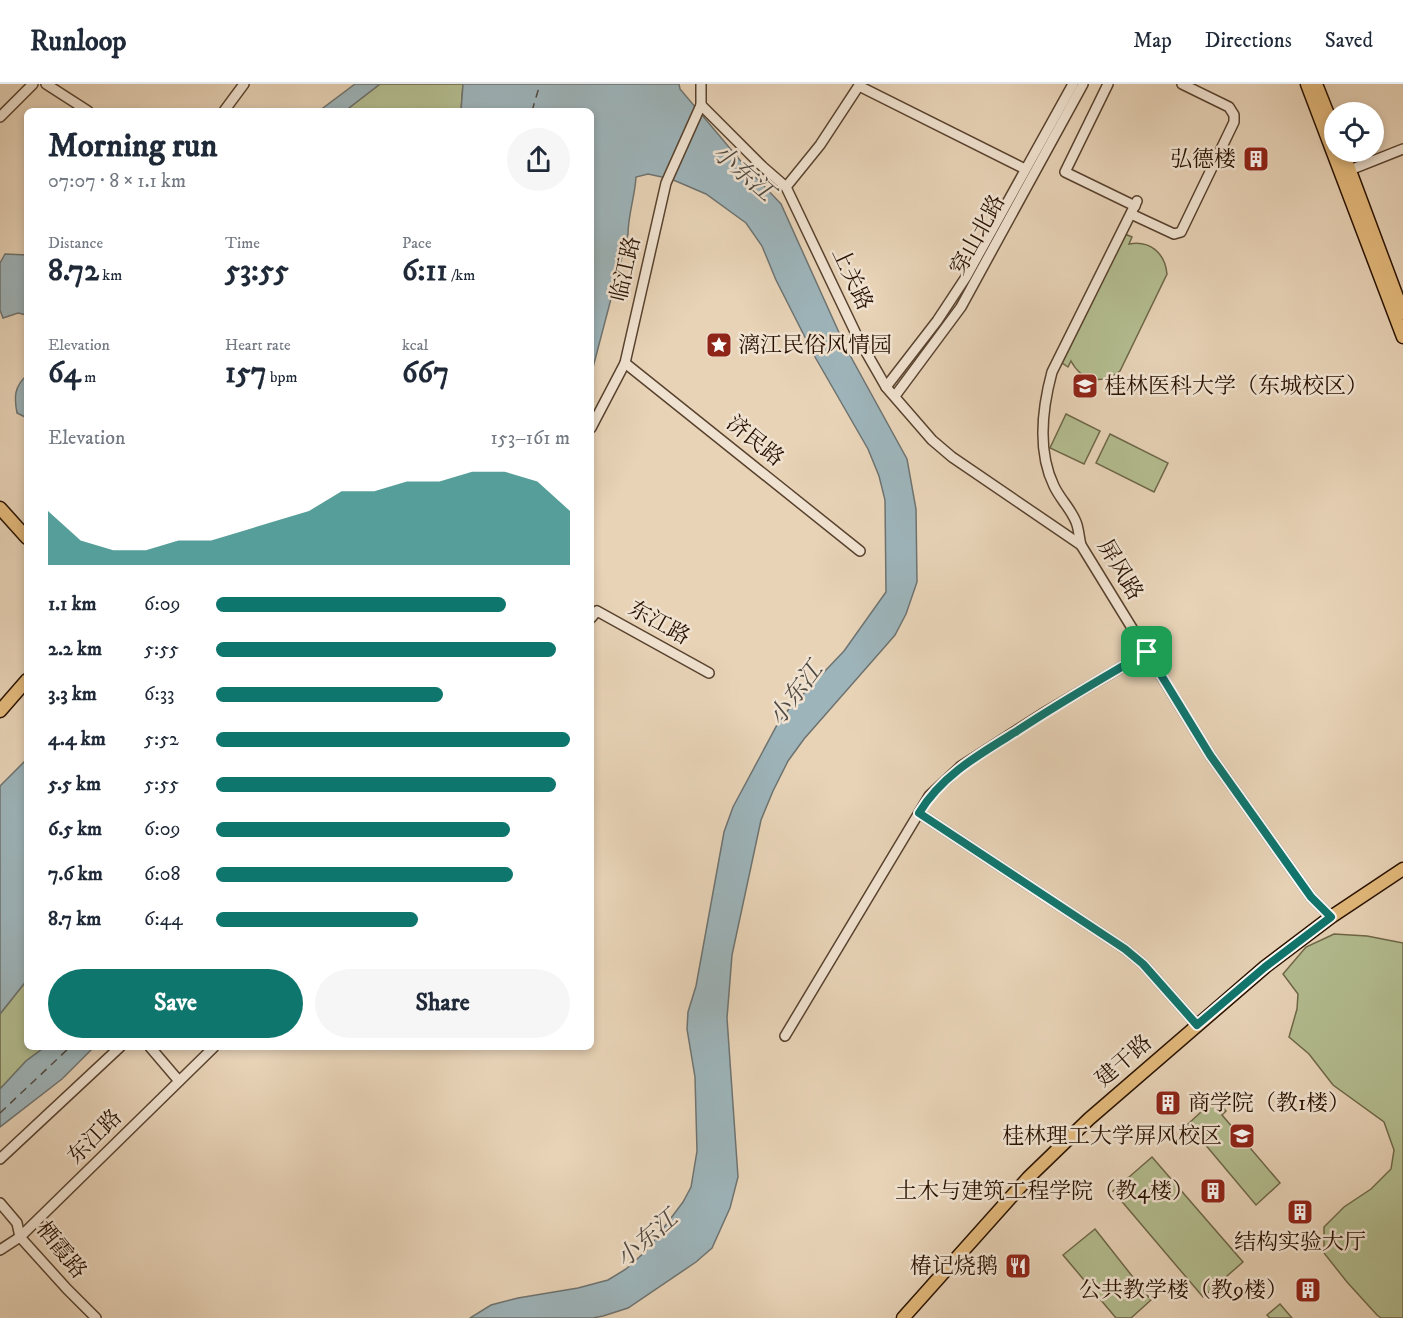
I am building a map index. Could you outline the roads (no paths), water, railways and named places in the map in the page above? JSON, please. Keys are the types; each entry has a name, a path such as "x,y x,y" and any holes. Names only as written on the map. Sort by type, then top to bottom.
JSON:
{"main road":[{"path":"1307,84 1403,337"},
{"path":"1316,84 1324,104"},
{"path":"1346,162 1403,313"},
{"path":"0,508 24,535"},
{"path":"0,711 24,683"},
{"name":"建干路","path":"903,1318 999,1209 1089,1119 1265,967 1331,917 1403,869"}],"street":[{"path":"0,117 33,84"},
{"path":"46,84 83,108"},
{"path":"226,108 244,84"},
{"path":"701,84 701,105"},
{"name":"穿山北路","path":"886,387 937,321 966,277 1073,84"},
{"name":"穿山北路","path":"895,396 961,307 1083,84"},
{"path":"1108,84 1065,172 1134,207 1173,234 1181,232 1234,120 1229,107 1200,88 1184,84"},
{"path":"786,187 820,145 860,85 1025,169"},
{"name":"临江路","path":"594,422 625,363 666,183 701,105"},
{"name":"上关路","path":"701,105 786,187 858,338 886,387 932,440 952,457 1081,545"},
{"path":"1350,170 1403,148"},
{"name":"屏风路","path":"1134,207 1052,372 1047,390 1043,450 1047,470 1055,488 1077,523 1081,545 1210,755 1311,897 1331,917"},
{"name":"济民路","path":"625,363 860,550"},
{"name":"东江路","path":"594,614 597,611 709,673"},
{"path":"785,1036 929,796 961,766 1042,714 1147,652"},
{"path":"919,813 1125,949 1143,964 1197,1025"},
{"path":"0,1159 117,1050"},
{"path":"153,1050 179,1081"},
{"name":"东江路","path":"0,1250 18,1238 211,1050"},
{"name":"栖霞路","path":"0,1203 17,1223 18,1238 89,1318"},
{"name":"栖霞路","path":"18,1238 96,1318"}],"water":[{"path":"355,84 380,84 349,108 323,108"},
{"name":"小东江","path":"463,84 679,84 680,89 744,165 781,204 846,348 907,459 916,509 917,582 906,614 895,635 804,739 788,761 761,820 732,955 727,1018 738,1177 730,1208 712,1248 696,1262 628,1308 593,1318 470,1318 491,1305 608,1280 626,1269 647,1250 683,1202 691,1187 697,1151 695,1077 687,1029 688,1012 696,986 724,832 733,807 777,725 788,710 844,651 886,592 885,500 879,476 868,449 815,357 776,280 762,246 746,223 706,194 671,179 648,174 636,177 628,234 594,364 594,108 461,108"},
{"path":"5,254 24,255 24,314 18,313 3,318 0,310 0,263"},
{"path":"24,379 24,416 17,413 15,397"},
{"path":"24,762 24,984 0,1014 0,786"},
{"path":"41,1050 91,1050 62,1079 0,1127 0,1089 26,1061"}],"place":[{"name":"弘德楼","path":"1256,159"},
{"name":"漓江民俗风情园","path":"719,345"},
{"name":"桂林医科大学（东城校区）","path":"1085,386"},
{"name":"商学院（教1楼）","path":"1168,1103"},
{"name":"桂林理工大学屏风校区","path":"1242,1136"},
{"name":"土木与建筑工程学院（教4楼）","path":"1213,1191"},
{"name":"结构实验大厅","path":"1300,1212"},
{"name":"椿记烧鹅","path":"1018,1266"},
{"name":"公共教学楼（教9楼）","path":"1308,1290"}]}
